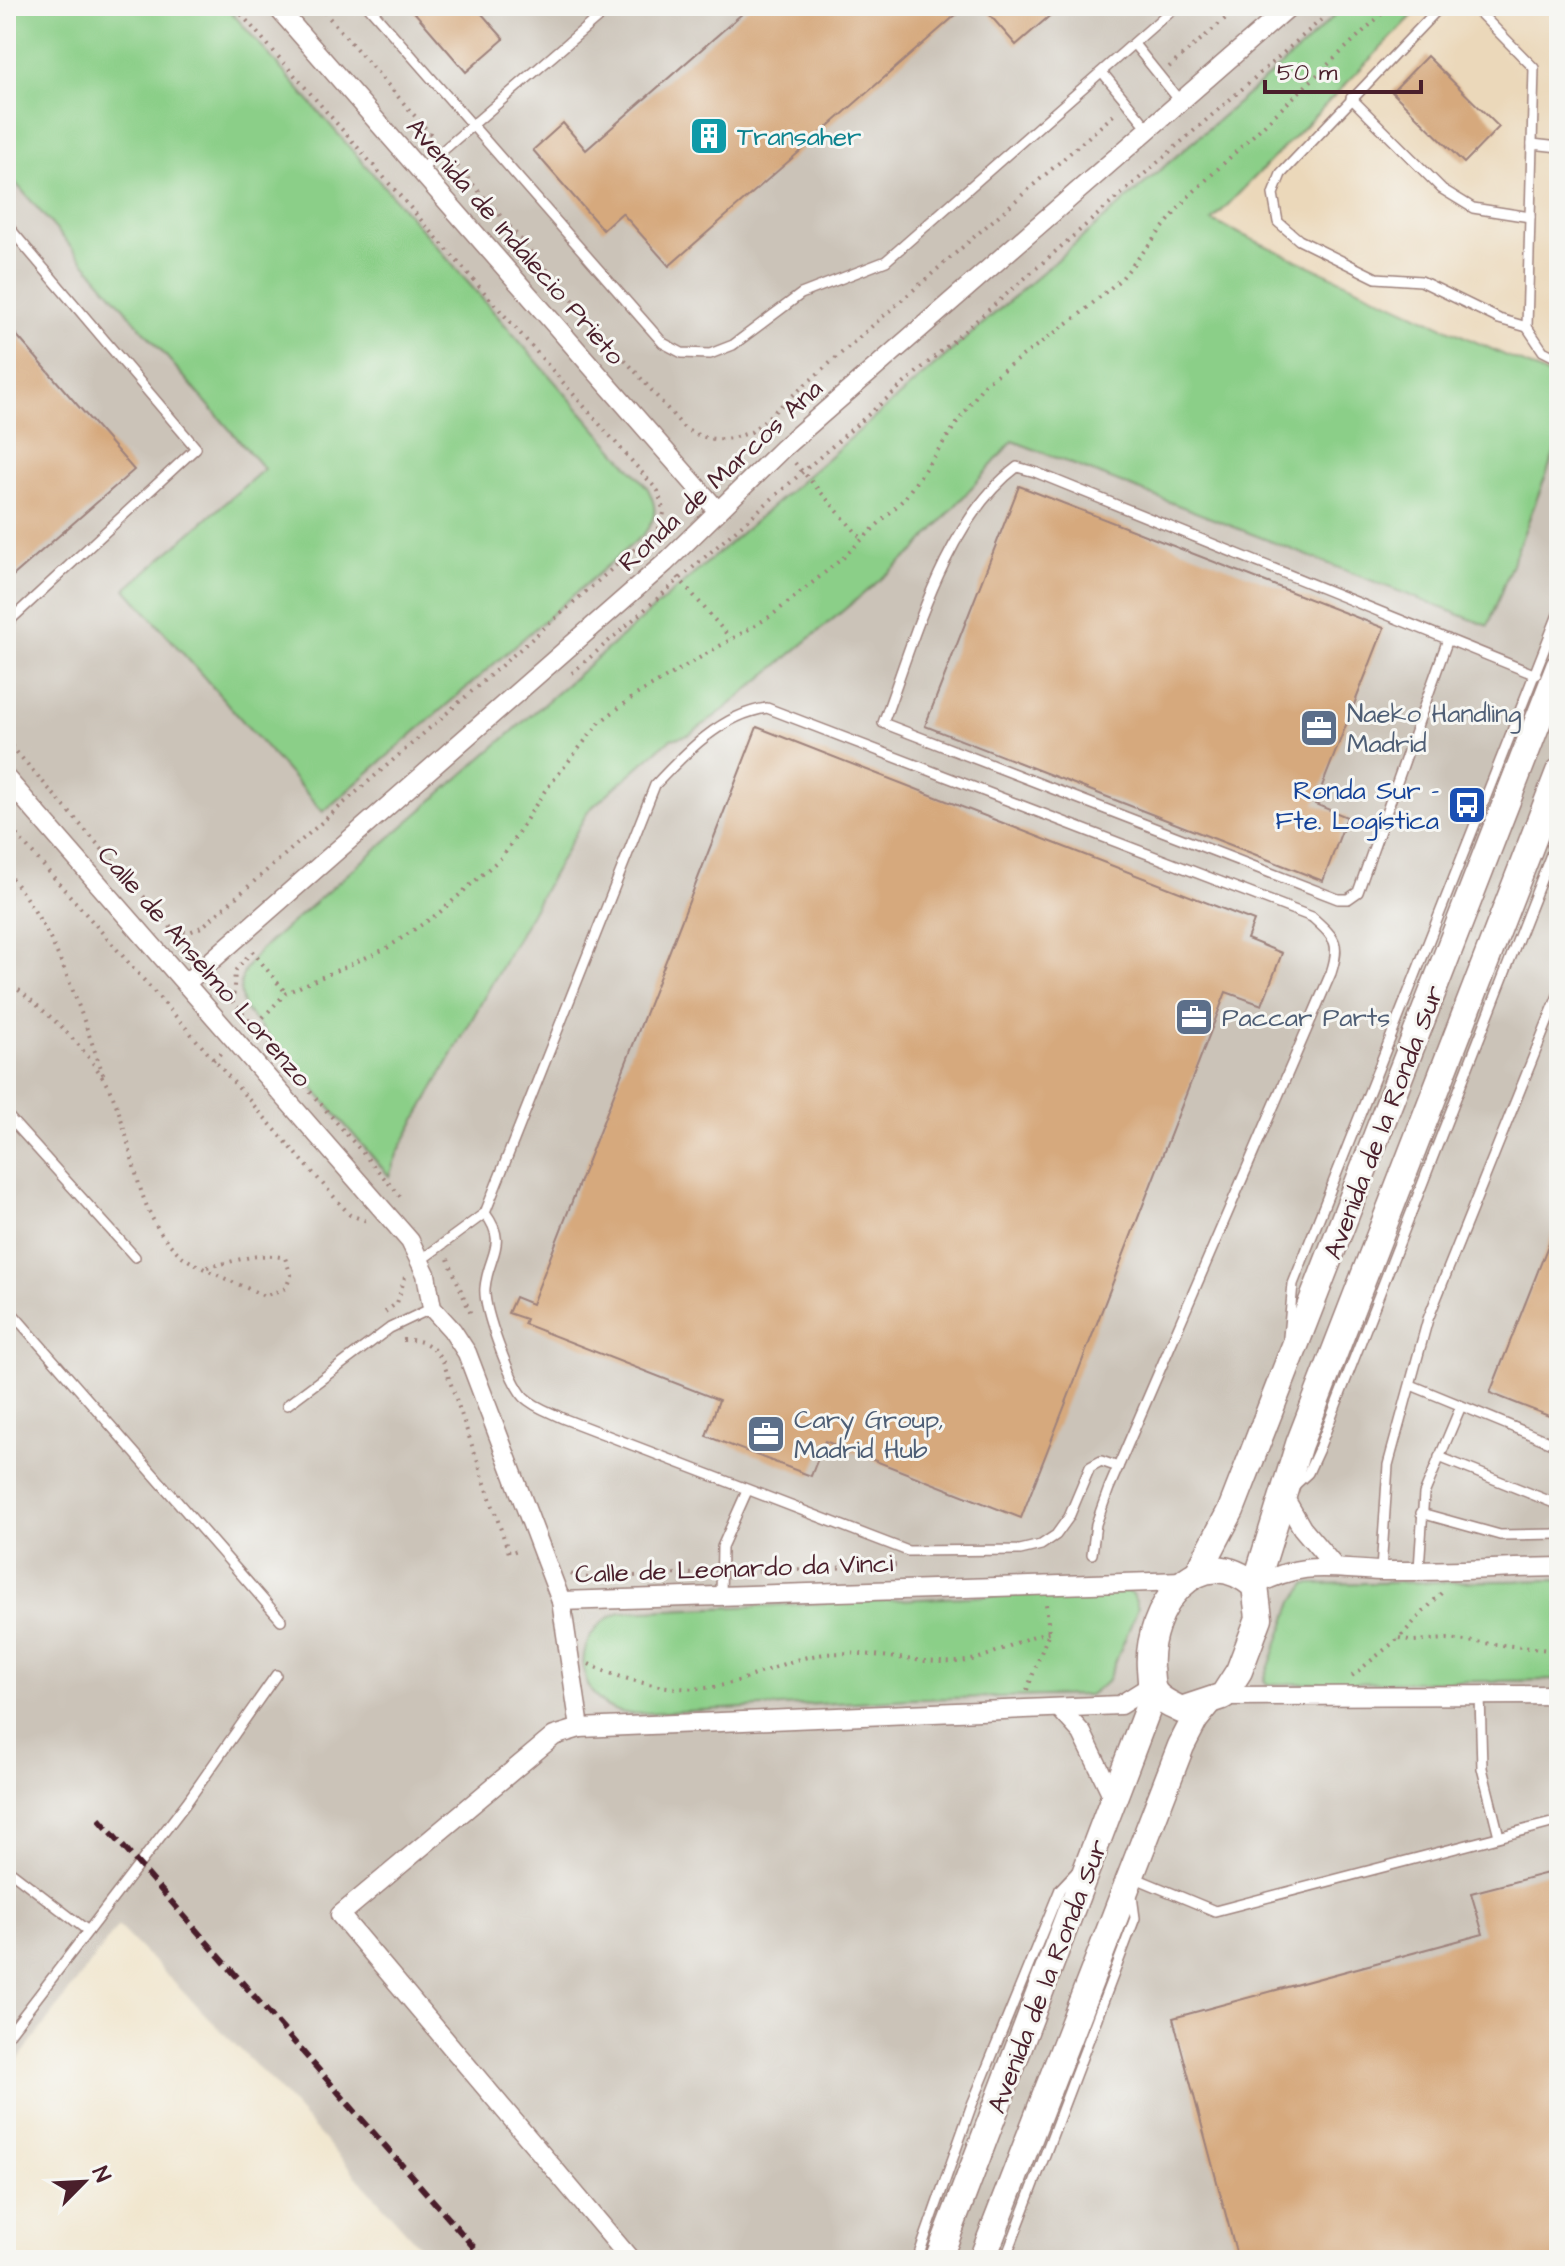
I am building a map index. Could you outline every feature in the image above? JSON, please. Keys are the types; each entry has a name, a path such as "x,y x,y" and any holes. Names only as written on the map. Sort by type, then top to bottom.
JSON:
{"main road":[{"name":"Avenida de la Ronda Sur","path":"1191,1577 1231,1510 1384,1124 1547,671"},
{"name":"Avenida de la Ronda Sur","path":"1255,1586 1299,1444 1559,772"},
{"path":"1218,1568 1239,1571 1255,1586 1259,1618 1239,1671 1216,1700 1181,1710 1153,1689 1149,1641 1160,1614 1191,1577 1218,1568"},
{"name":"Avenida de la Ronda Sur","path":"938,2260 1094,1853 1153,1689"},
{"name":"Avenida de la Ronda Sur","path":"982,2260 1181,1746 1195,1719 1216,1700"}],"street":[{"name":"Avenida de Indalecio Prieto","path":"276,6 717,510"},
{"name":"Ronda de Marcos Ana","path":"186,983 665,563 717,510 1179,100 1290,6"},
{"name":"Calle de Anselmo Lorenzo","path":"6,778 410,1241 421,1260"},
{"path":"421,1260 432,1308 467,1353 561,1601"},
{"path":"1283,1495 1302,1528 1335,1567"},
{"path":"1255,1586 1282,1571 1335,1567 1381,1571 1559,1567"},
{"name":"Calle de Leonardo da Vinci","path":"580,1728 561,1601 1191,1577"},
{"path":"631,2260 340,1915 554,1736 580,1728 1120,1705 1153,1689"},
{"path":"1216,1700 1559,1695"},
{"path":"1060,1709 1082,1733 1114,1799"}],"lane":[{"path":"368,6 663,343 682,353 710,354 733,345 801,294 886,261 1176,6"},
{"path":"419,171 611,6"},
{"path":"1441,6 1281,174 1273,194 1278,222 1299,240 1376,278 1421,281 1499,319 1527,327"},
{"path":"1473,6 1534,68 1527,327 1543,351 1559,359"},
{"path":"1134,44 1179,100"},
{"path":"1102,72 1148,128"},
{"path":"1351,98 1442,189 1473,208 1530,217"},
{"path":"1532,144 1559,147"},
{"path":"6,224 196,448 6,624"},
{"path":"1448,639 1358,892 1348,899 1323,894 883,723 945,557 1002,479 1017,467 1448,639 1547,671 1559,612"},
{"path":"421,1260 485,1213 655,785 691,747 749,710 767,708 1312,917 1333,935 1337,953 1331,973 1118,1467 1096,1524 1092,1554"},
{"path":"1283,1495 1308,1473 1318,1451 1559,834"},
{"path":"1381,1571 1388,1465 1428,1319 1559,993"},
{"path":"6,1114 135,1257"},
{"path":"485,1213 498,1230 484,1290 516,1385 525,1399 562,1418 908,1551 1020,1550 1041,1545 1056,1535 1069,1517 1090,1467 1101,1461 1118,1467"},
{"path":"6,1306 281,1620"},
{"path":"287,1405 390,1328 432,1308"},
{"path":"1411,1385 1559,1446"},
{"path":"1419,1569 1421,1513 1439,1457 1461,1406"},
{"path":"1439,1457 1559,1505"},
{"path":"721,1595 722,1547 747,1491"},
{"path":"1421,1513 1500,1535 1559,1534"},
{"path":"6,2038 187,1802 276,1675"},
{"path":"1480,1696 1478,1738 1482,1768 1499,1836"},
{"path":"1005,2260 1135,1918 1130,1876 1215,1911 1559,1821"},
{"path":"917,2260 971,2107 1060,1889 1094,1853"},
{"path":"6,1868 88,1931"}],"path":[{"path":"6,740 174,931 189,932 202,927 661,526 661,502 650,480 234,6"},
{"path":"319,6 685,429 707,440 728,441 751,432 1127,103"},
{"path":"1159,76 1240,6"},
{"path":"561,683 1300,38 1330,6"},
{"path":"253,1028 286,993 387,948 439,913 503,856 544,792 600,722 636,695 810,587 904,499 985,383 1079,315 1122,278 1187,198 1390,6"},
{"path":"803,472 862,539"},
{"path":"680,579 730,638"},
{"path":"6,823 350,1215 368,1222"},
{"path":"6,872 37,911 57,947 128,1140 140,1191 152,1214 183,1257 264,1296 286,1288 291,1275 285,1258 261,1253 238,1262 207,1267"},
{"path":"264,941 235,971 233,1002 406,1204"},
{"path":"252,951 286,993"},
{"path":"6,980 49,1014 107,1085"},
{"path":"440,1247 476,1326"},
{"path":"373,1321 397,1303 404,1291 401,1263"},
{"path":"391,1346 405,1339 421,1340 433,1347 443,1361 509,1553 537,1542"},
{"path":"568,1573 579,1578 902,1565"},
{"path":"1026,1709 1028,1681 1049,1632 1044,1583"},
{"path":"1349,1698 1354,1671 1399,1638 1443,1592 1447,1583"},
{"path":"569,1663 584,1662 628,1678 679,1688 717,1686 817,1655 958,1662 993,1655 1033,1635 1049,1632"},
{"path":"1399,1638 1559,1651"}],"shaded area":[{"path":"6,6 1422,6 1212,221 1559,380 1559,2260 432,2260 274,2084 118,1926 6,2076"},
{"path":"1422,6 1559,6 1559,380 1211,221"}],"green space":[{"path":"6,6 226,6 647,487 653,500 654,516 644,534 323,812 126,589 264,469 6,172"},
{"path":"1338,6 1422,6 1212,221 1559,380 1556,449 1488,626 1013,441 916,550 726,708 689,735 671,739 588,811 398,1152 389,1176 244,1008 240,990 242,976 254,957 1301,48 1333,17"},
{"path":"1559,1580 1559,1680 1267,1684 1264,1680 1293,1602 1306,1584"},
{"path":"1125,1590 1133,1594 1138,1608 1107,1682 1089,1695 912,1699 631,1714 611,1709 597,1698 588,1684 584,1668 585,1651 591,1635 604,1622 621,1612"}],"building":[{"path":"409,6 475,6 504,39 466,72"},
{"name":"Transaher","path":"751,6 966,6 669,266 622,213 603,230 533,150 563,123 586,150"},
{"path":"982,6 1061,6 1016,45"},
{"path":"1427,56 1499,127 1464,163 1392,92"},
{"path":"6,323 134,470 6,582"},
{"path":"1019,486 1384,628 1315,804 1347,817 1323,881 925,726"},
{"path":"757,727 1254,921 1247,939 1282,953 1262,1005 1226,992 1021,1518 825,1441 811,1476 706,1436 719,1400 524,1324 526,1319 508,1313 515,1297 532,1304"},
{"path":"1559,1220 1559,1420 1490,1393"},
{"path":"1559,1870 1559,2260 1238,2260 1173,2018 1483,1934 1471,1893"}],"railway":[{"path":"99,1819 485,2260"}],"place":[{"name":"Transaher","path":"709,136"},
{"name":"Naeko Handling Madrid","path":"1319,728"},
{"name":"Ronda Sur - Fte. Logística","path":"1467,805"},
{"name":"Paccar Parts","path":"1194,1017"},
{"name":"Cary Group, Madrid Hub","path":"766,1434"}]}
